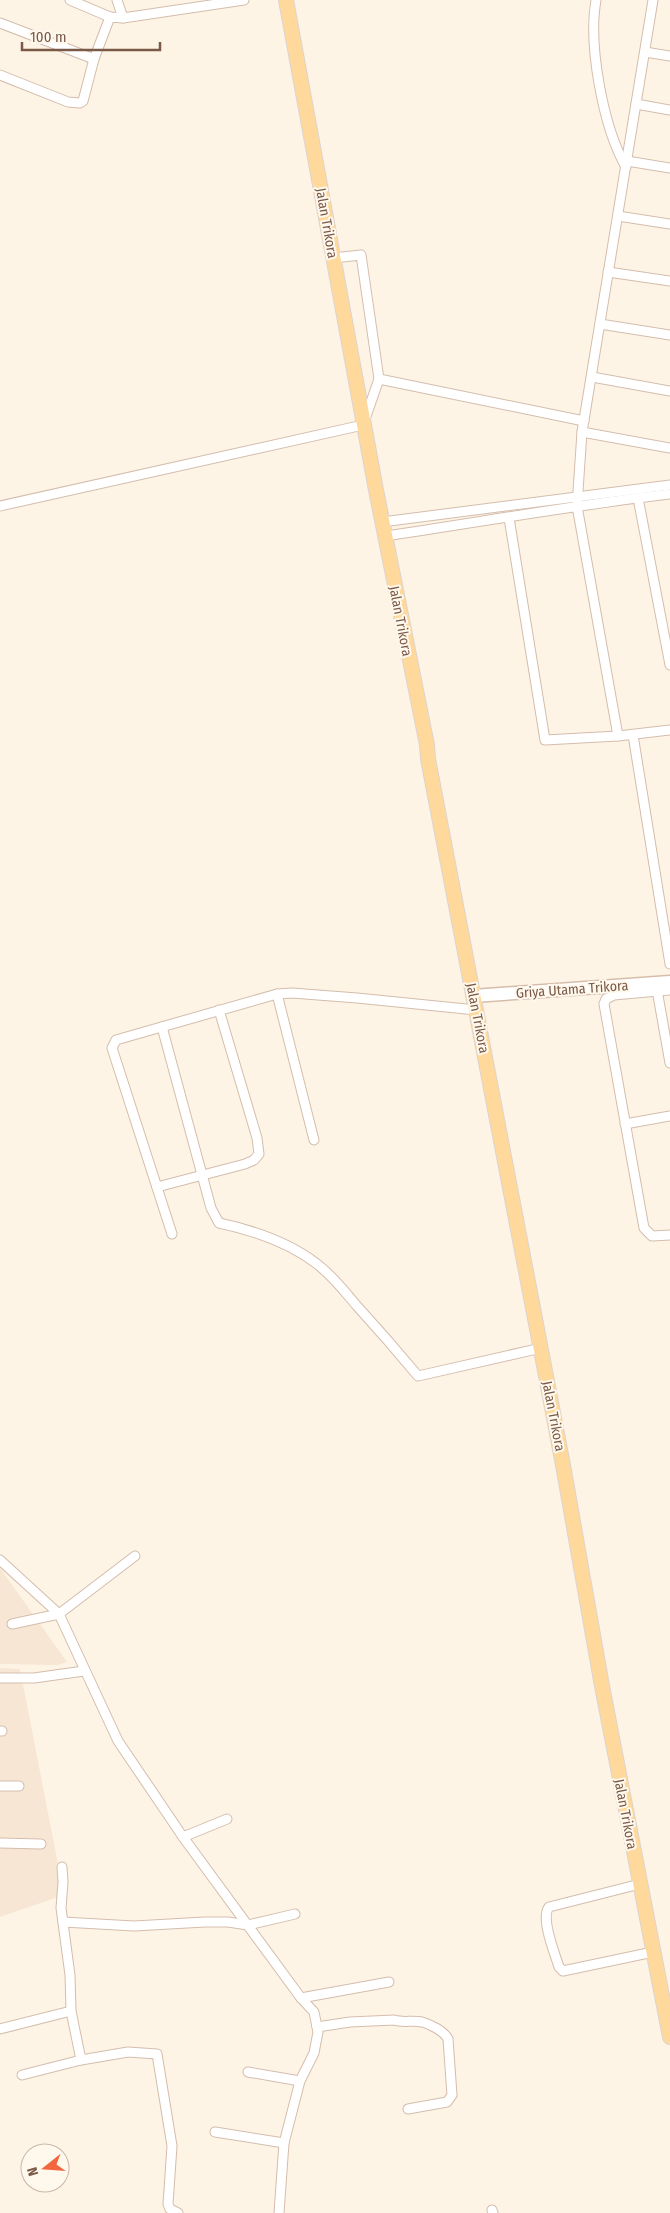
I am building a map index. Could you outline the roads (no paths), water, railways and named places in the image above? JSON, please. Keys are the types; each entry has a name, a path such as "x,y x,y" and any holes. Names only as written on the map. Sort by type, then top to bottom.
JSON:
{"main road":[{"name":"Jalan Trikora","path":"286,0 364,425 541,1348 670,2037"}],"street":[{"path":"70,0 110,17 123,18 244,0"},
{"path":"117,0 123,18"},
{"path":"596,0 593,33 603,105 615,148 626,164"},
{"path":"618,736 576,502 582,432 653,0"},
{"path":"0,75 68,102 80,103 83,101 94,59 110,17"},
{"path":"0,23 94,59"},
{"path":"645,52 670,56"},
{"path":"636,104 670,110"},
{"path":"626,164 670,168"},
{"path":"618,216 670,224"},
{"path":"0,506 364,425 379,378 361,255 333,258"},
{"path":"608,272 670,282"},
{"path":"600,324 670,336"},
{"path":"592,377 670,392"},
{"path":"379,378 584,421"},
{"path":"582,432 670,448"},
{"path":"384,529 576,502 670,485"},
{"path":"384,529 509,518 576,502 670,494"},
{"path":"638,498 670,665"},
{"path":"509,518 545,740 633,735 670,730"},
{"path":"633,735 670,964"},
{"name":"Griya Utama Trikora","path":"474,996 670,982"},
{"path":"657,990 670,1063"},
{"path":"670,990 614,995 604,1001 644,1228 652,1236 670,1235"},
{"path":"172,1234 112,1045 116,1040 277,994 348,997 476,1010"},
{"path":"277,994 314,1140"},
{"path":"157,1188 245,1164 257,1158 260,1149 220,1010"},
{"path":"162,1027 211,1208 219,1223 235,1226 280,1243 299,1252 318,1265 335,1281 418,1376 541,1348"},
{"path":"625,1124 670,1116"},
{"path":"12,1624 59,1614 136,1556"},
{"path":"0,1560 59,1614 118,1741 183,1837 301,1998 314,2012 318,2032 314,2053 300,2081 284,2143 279,2213"},
{"path":"0,1678 34,1678 84,1671"},
{"path":"0,1786 19,1786"},
{"path":"183,1837 227,1819"},
{"path":"0,1843 41,1844"},
{"path":"62,1867 64,1882 61,1908 62,1922 70,1975 71,2011 81,2060"},
{"path":"640,1884 549,1907 546,1912 548,1928 559,1967 564,1971 653,1952"},
{"path":"62,1922 134,1926 211,1922 248,1924 294,1914"},
{"path":"301,1998 388,1982"},
{"path":"0,2028 71,2011"},
{"path":"317,2026 394,2020 400,2022 422,2022 445,2034 448,2039 452,2094 447,2102 408,2109"},
{"path":"22,2075 81,2060 128,2052 157,2054 172,2146 168,2204 170,2209 178,2213"},
{"path":"248,2072 300,2081"},
{"path":"215,2132 284,2143"}]}
